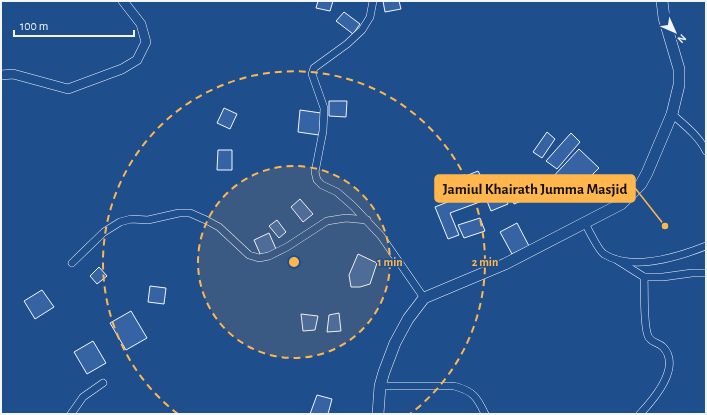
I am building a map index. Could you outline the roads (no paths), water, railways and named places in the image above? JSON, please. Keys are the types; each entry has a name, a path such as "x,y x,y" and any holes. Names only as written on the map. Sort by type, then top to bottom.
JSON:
{"main road":[{"path":"378,414 380,386 395,344 408,319 424,298 505,264 585,223 621,204 641,184 672,114 679,85 679,69 664,18 662,1"}],"street":[{"path":"1,75 13,74 68,89 122,69 137,60 146,42 141,24 123,1"},
{"path":"373,1 370,17 362,30 347,44 314,68 312,74 324,108 323,131 315,172 317,180 322,185 337,192 367,220 381,236 424,298"},
{"path":"672,114 694,135 704,146 706,151"},
{"path":"72,264 104,232 120,222 131,219 148,220 179,213 190,213 218,227 249,255 259,258 269,256 287,247 327,221 346,218 367,220"},
{"path":"585,223 603,254 617,260 644,278 706,273"},
{"path":"617,260 636,262 661,260 706,246"},
{"path":"640,414 652,400 667,376 670,366 663,347 649,338 644,278"},
{"path":"71,414 83,397 103,382"},
{"path":"380,386 448,386 464,389 471,392 478,399 485,414"}],"place":[{"name":"Jamiul Khairath Jumma Masjid","path":"665,226"}]}
